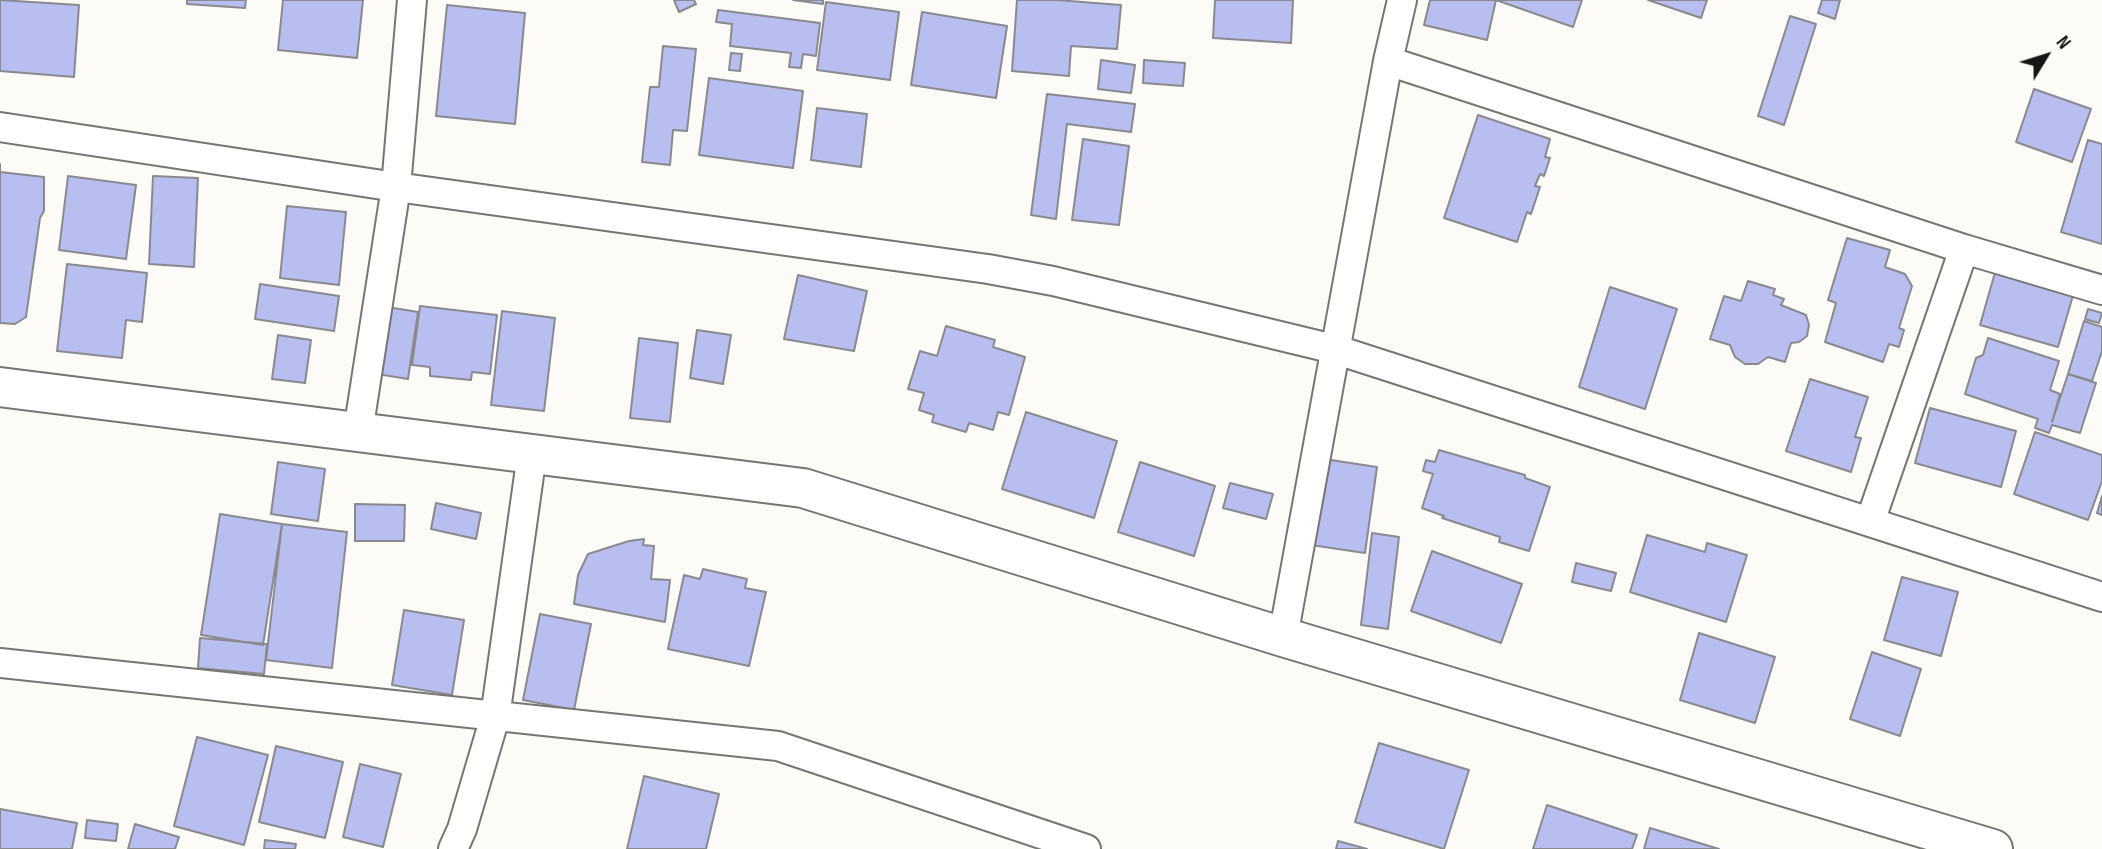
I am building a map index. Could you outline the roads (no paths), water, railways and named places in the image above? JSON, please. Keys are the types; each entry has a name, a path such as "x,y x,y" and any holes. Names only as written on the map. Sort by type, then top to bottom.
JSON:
{"main road":[{"path":"0,387 803,488 1283,637 1993,849"}],"street":[{"path":"358,432 396,187 412,0"},
{"path":"1283,637 1334,349 1402,0"},
{"path":"1388,61 1964,249 2102,290"},
{"path":"0,127 396,187 988,269 1053,281 1334,349 2102,597"},
{"path":"1870,522 1964,249"},
{"path":"453,849 462,829 495,717 532,454"},
{"path":"0,663 778,746 1086,849"}]}
